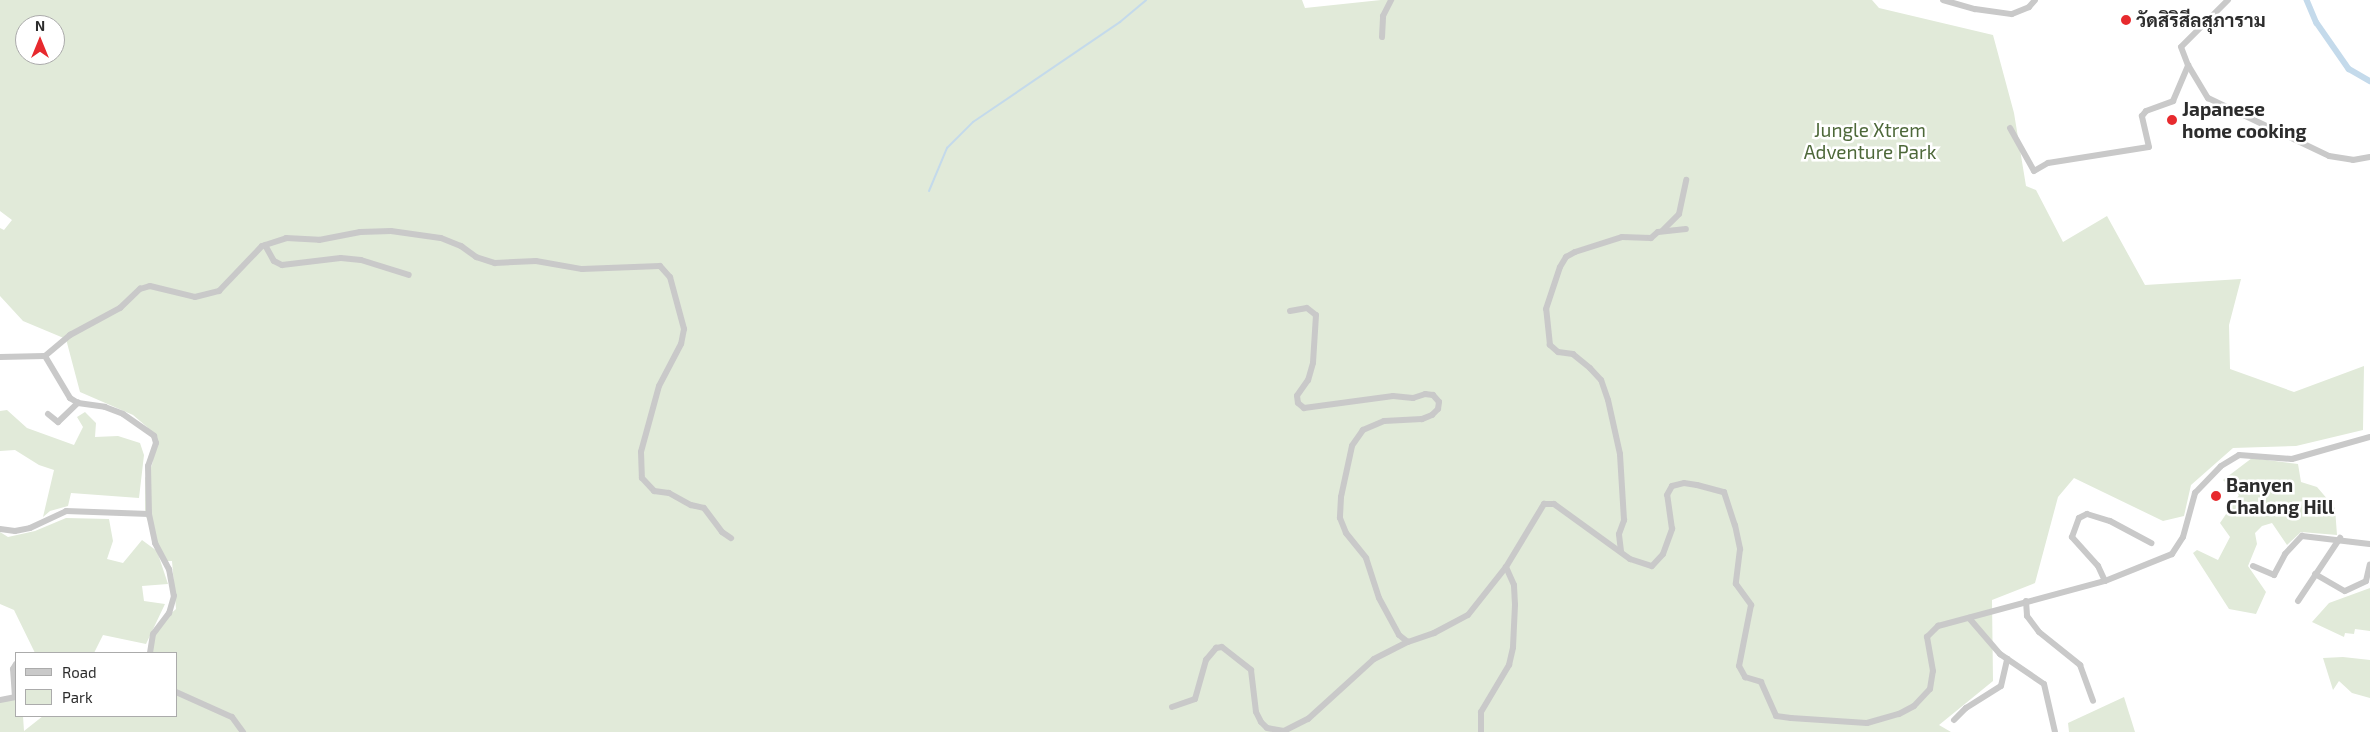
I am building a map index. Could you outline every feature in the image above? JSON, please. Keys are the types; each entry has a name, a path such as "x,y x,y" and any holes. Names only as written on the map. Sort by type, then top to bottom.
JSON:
{"street":[{"path":"1382,37 1384,16 1391,0"},
{"path":"1943,0 1975,10 2012,14 2029,7 2034,0"},
{"path":"2228,0 2181,47 2188,65 2208,98 2329,156 2353,160 2370,157"},
{"path":"2010,128 2034,171 2048,163 2149,147 2142,116 2146,111 2173,101 2188,65"},
{"path":"1621,551 1619,534 1624,520 1620,454 1608,400 1601,380 1590,368 1574,354 1558,352 1550,345 1546,309 1566,257 1593,245 1622,238 1651,238 1672,224 1679,214 1686,180"},
{"path":"1658,232 1686,229"},
{"path":"0,357 45,356 70,335 120,308 140,289 162,287 195,296 219,291 264,245 286,238 319,240 360,232 391,231 441,238 460,246 476,257 495,263 536,261 582,269 655,266 666,269 677,298 684,329 681,344 659,386 639,466 642,478 654,491 669,493 692,505 704,508 722,532 731,538"},
{"path":"264,245 274,261 282,265 341,258 361,260 409,275"},
{"path":"1290,310 1307,308 1316,315 1313,363 1308,380 1297,396 1298,403 1304,408 1393,396 1413,398 1425,394 1433,395 1439,402 1438,409 1432,416 1422,419 1384,422 1363,430 1352,446 1340,497 1340,518 1346,533 1366,558 1379,598 1399,635 1408,642"},
{"path":"45,356 70,398 78,403 105,407 123,414 154,436 156,442 148,466 149,514 155,543 169,569 174,596 169,613 153,634 150,652"},
{"path":"48,414 58,422 78,403"},
{"path":"1172,707 1195,698 1206,660 1216,648 1222,647 1251,670 1256,712 1261,722 1267,728 1284,731 1308,719 1374,659 1468,616 1506,568 1544,504 1554,504 1621,551 1645,566 1652,566 1663,554 1672,529 1666,495 1672,486 1684,483 1724,492 1740,549 1736,584 1751,605 1739,666 1745,677 1761,682 1776,716 1867,723 1914,706 1930,689 1933,672 1927,637 1930,632 2026,601 2105,581 2172,554 2183,537 2195,493 2221,466 2239,455 2292,459 2370,437"},
{"path":"0,528 16,531 30,528 59,512 76,510 149,514"},
{"path":"2105,581 2098,566 2072,537 2079,518 2087,514 2110,521 2150,543"},
{"path":"2253,566 2271,576 2302,536 2340,538 2370,544"},
{"path":"2298,601 2340,538"},
{"path":"2315,574 2344,591 2366,581 2370,564"},
{"path":"1481,732 1481,712 1509,665 1513,648 1514,585 1506,568"},
{"path":"2026,601 2027,616 2039,632 2080,664 2093,701"},
{"path":"1969,618 2007,659 2044,684 2054,732"},
{"path":"1954,720 1966,708 2001,686 2007,659"},
{"path":"0,700 15,697 13,668 15,665"},
{"path":"178,693 232,717 243,732"}],"green space":[{"name":"Jungle Xtrem Adventure Park","path":"0,0 1302,0 1305,8 1381,0 1872,0 1879,8 1993,35 2014,113 2026,186 2036,190 2063,242 2107,216 2145,285 2241,279 2229,325 2230,369 2294,392 2364,366 2363,430 2296,446 2233,448 2191,485 2184,516 2163,521 2074,478 2058,497 2035,583 1992,600 1993,681 1939,725 1951,732 0,732 0,699 15,697 15,717 23,717 24,731 42,717 178,717 178,652 147,652 160,623 176,609 172,561 164,561 145,514 145,478 152,465 156,442 147,427 133,415 80,392 66,339 23,321 0,296 0,228 4,230 12,220 0,211"},
{"path":"7,410 27,428 74,445 83,427 77,417 85,412 96,423 95,437 118,436 140,443 144,455 139,498 71,493 68,506 50,511 43,517 54,470 39,465 15,450 0,451 0,411"},
{"path":"2252,458 2298,464 2301,482 2317,487 2335,508 2337,535 2301,532 2287,545 2272,523 2262,526 2255,533 2257,544 2248,566 2266,592 2256,614 2229,609 2193,553 2197,550 2218,560 2230,537 2220,523 2239,495 2223,480"},
{"path":"66,518 109,519 113,541 107,559 123,563 142,540 157,551 168,584 142,586 144,601 165,604 146,644 103,635 94,652 35,652 14,610 0,604 0,532 8,537 35,531"},
{"path":"2370,588 2370,631 2355,629 2354,634 2345,633 2344,637 2312,622 2329,603"},
{"path":"2343,657 2370,660 2370,698 2352,693 2339,681 2333,690 2323,658"},
{"path":"2124,697 2135,732 2069,732 2068,723"}],"waterway":[{"path":"929,191 947,148 973,122 1120,22 1146,0"},
{"path":"2307,0 2317,23 2349,69 2370,81"}],"place":[{"name":"วัดสิริสีลสุภาราม","path":"2126,20"},
{"name":"Japanese home cooking","path":"2172,120"},
{"name":"Banyen Chalong Hill","path":"2216,496"}]}
